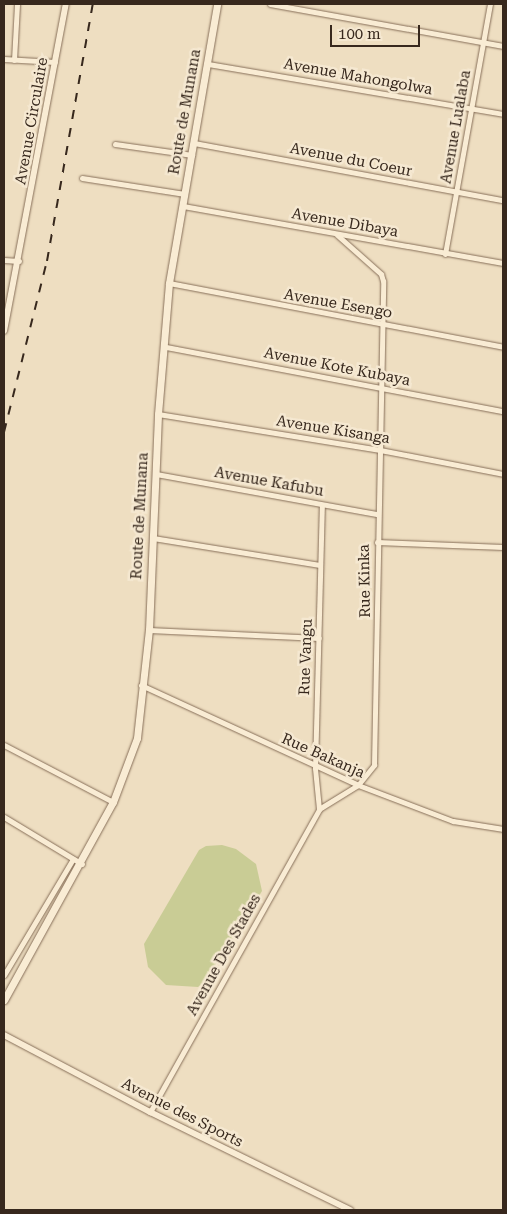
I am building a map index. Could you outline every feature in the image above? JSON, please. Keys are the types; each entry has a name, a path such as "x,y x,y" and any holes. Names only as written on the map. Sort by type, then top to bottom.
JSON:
{"main road":[{"name":"Route de Munana","path":"4,1000 82,864 113,802 137,738 141,684 149,630 158,414 166,347 169,283 217,4"}],"street":[{"path":"14,60 17,4"},
{"name":"Avenue Circulaire","path":"4,332 19,261 66,4"},
{"path":"270,4 503,46"},
{"name":"Avenue Lualaba","path":"445,254 458,192 490,4"},
{"path":"4,59 55,62"},
{"name":"Avenue Mahongolwa","path":"208,64 503,114"},
{"name":"Avenue du Coeur","path":"194,143 503,200"},
{"path":"115,144 192,155"},
{"path":"82,178 185,194"},
{"name":"Avenue Dibaya","path":"183,206 336,235 503,263"},
{"name":"Rue Kinka","path":"319,809 358,785 371,770 375,760 376,514 380,450 381,274 336,235"},
{"path":"4,260 19,261"},
{"name":"Avenue Esengo","path":"169,283 381,325 503,346"},
{"name":"Avenue Kote Kubaya","path":"166,347 503,411"},
{"name":"Avenue Kisanga","path":"158,414 380,450 503,474"},
{"name":"Avenue Kafubu","path":"156,474 376,514"},
{"name":"Rue Vangu","path":"319,809 315,768 322,505"},
{"path":"153,538 320,566"},
{"path":"377,542 503,547"},
{"path":"149,630 319,638"},
{"name":"Rue Bakanja","path":"141,684 315,768 453,821 503,829"},
{"path":"4,745 113,802"},
{"name":"Avenue Des Stades","path":"150,1112 319,809"},
{"path":"4,817 82,864"},
{"path":"4,975 73,859"},
{"name":"Avenue des Sports","path":"4,1035 150,1112 350,1210"}],"green space":[{"path":"222,845 236,849 256,864 262,891 207,981 198,987 166,985 148,967 144,944 199,850 206,846"}],"railway":[{"path":"4,432 47,261 93,4"}]}
